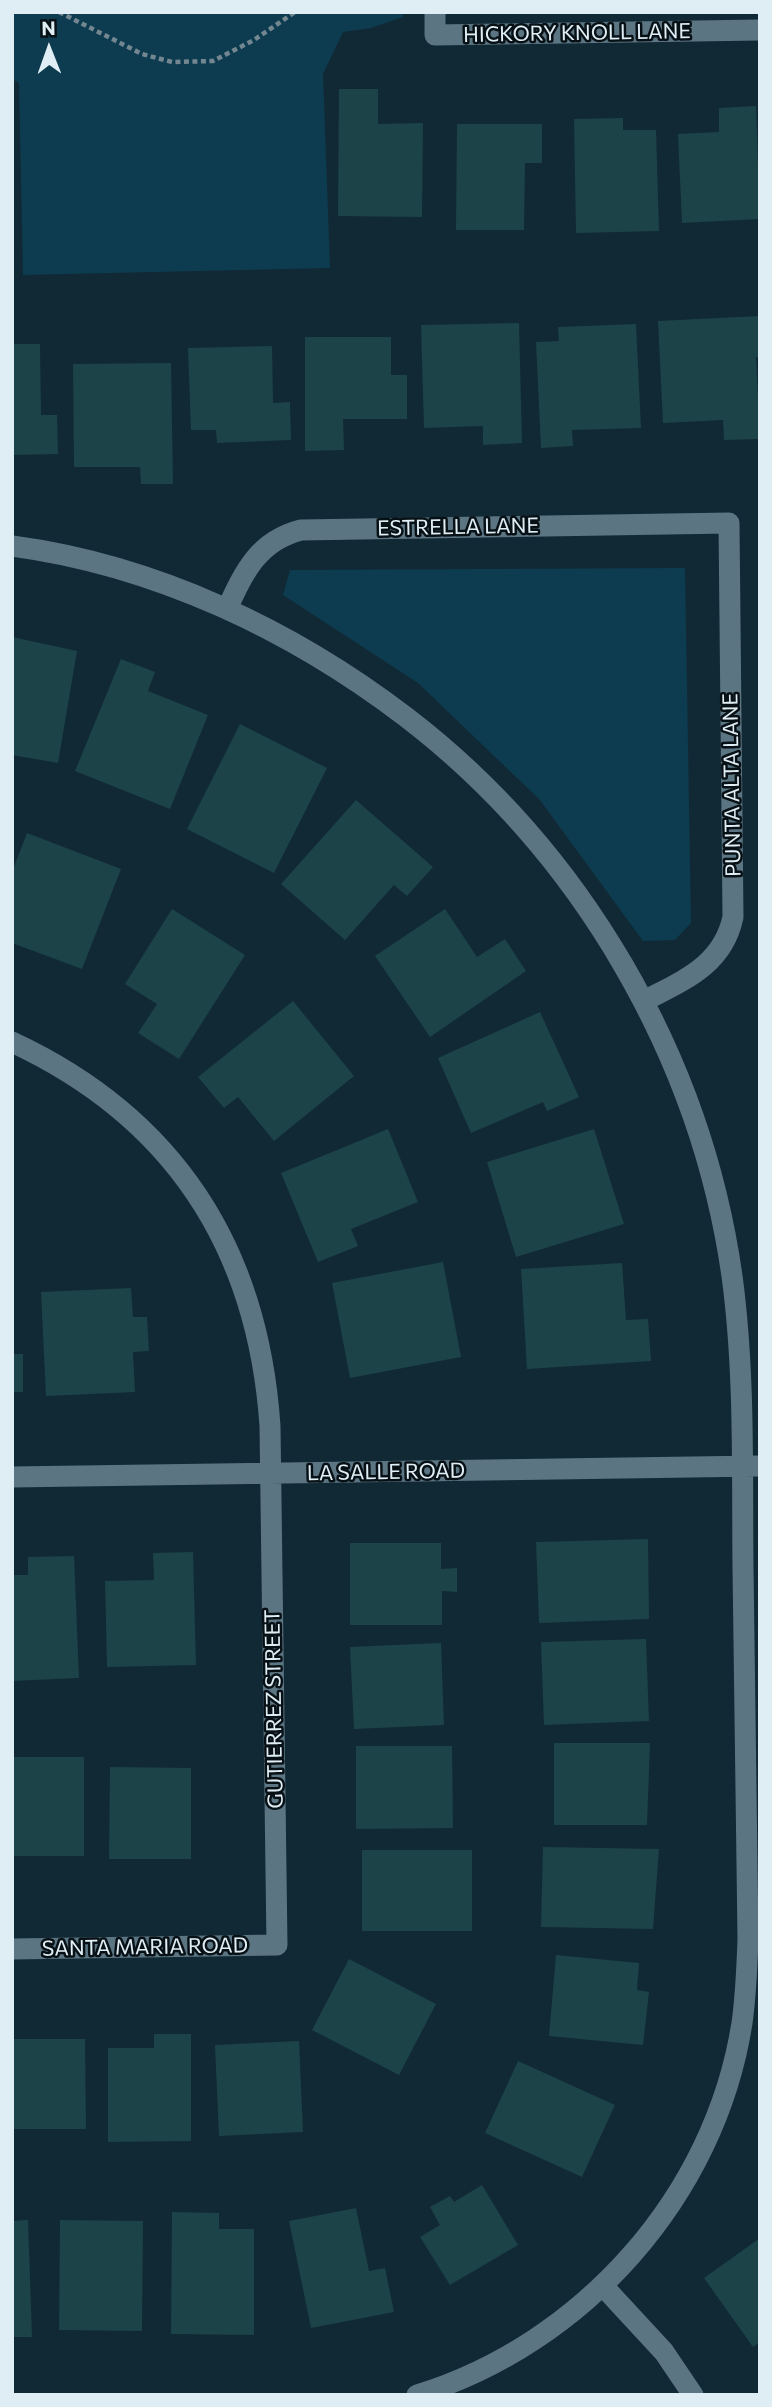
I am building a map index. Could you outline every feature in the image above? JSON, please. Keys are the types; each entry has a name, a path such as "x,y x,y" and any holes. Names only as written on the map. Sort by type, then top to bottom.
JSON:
{"street":[{"name":"HICKORY KNOLL LANE","path":"435,12 435,34 760,30"},
{"name":"ESTRELLA LANE","path":"226,609 257,554 277,539 301,530 729,523"},
{"name":"PUNTA ALTA LANE","path":"644,1001 712,960 726,940 733,917 729,523"},
{"path":"12,546 127,572 226,609 330,664 416,724 468,770 548,855 596,921 644,1001 690,1107 721,1217 738,1331 751,1466 748,1939 742,2025 720,2107 698,2157 659,2221 603,2286 542,2335 508,2356 473,2374 417,2395"},
{"name":"GUTIERREZ STREET","path":"12,1042 76,1076 141,1128 178,1169 217,1227 250,1303 261,1343 267,1384 277,1945"},
{"name":"LA SALLE ROAD","path":"12,1477 751,1466"},
{"name":"SANTA MARIA ROAD","path":"12,1949 277,1945"},
{"path":"603,2286 664,2352 693,2395"}],"path":[{"path":"59,12 142,54 172,62 213,61 254,40 295,12"}],"shaded area":[{"path":"12,12 403,12 403,17 371,28 343,32 323,74 330,268 23,275 19,83 12,79"},
{"path":"685,568 691,923 675,940 643,941 540,800 418,683 283,595 290,570"}],"building":[{"path":"339,89 378,89 378,124 423,123 422,217 338,216"},
{"path":"756,106 760,219 682,223 678,134 719,132 719,108"},
{"path":"623,118 623,130 656,130 659,231 576,233 574,119"},
{"path":"457,124 542,124 542,163 525,163 524,230 456,230"},
{"path":"760,316 760,357 756,357 760,439 724,440 723,420 663,423 658,321"},
{"path":"519,323 522,443 483,445 483,426 424,428 421,325"},
{"path":"636,324 641,428 572,430 573,446 541,448 536,342 559,341 558,327"},
{"path":"305,337 391,337 391,375 407,375 407,419 343,419 344,450 305,451"},
{"path":"12,344 40,344 41,415 57,415 58,454 12,455"},
{"path":"272,346 273,403 290,402 291,440 217,443 216,430 191,430 188,348"},
{"path":"171,363 173,484 141,484 140,467 74,467 73,364"},
{"path":"12,637 77,651 58,763 12,755"},
{"path":"121,659 155,672 148,691 208,715 170,809 75,771"},
{"path":"240,724 327,768 274,873 187,829"},
{"path":"356,800 433,867 407,896 394,885 345,940 281,884"},
{"path":"27,833 121,869 82,969 12,943 12,872"},
{"path":"172,909 245,955 179,1059 138,1033 157,1004 125,984"},
{"path":"445,909 477,957 505,939 526,971 430,1037 375,956"},
{"path":"293,1001 354,1076 274,1141 238,1097 224,1108 198,1077"},
{"path":"540,1012 579,1097 547,1111 543,1102 471,1133 438,1058"},
{"path":"388,1129 418,1202 351,1229 358,1246 318,1262 281,1173"},
{"path":"594,1129 624,1224 516,1257 487,1162"},
{"path":"443,1262 461,1357 350,1378 332,1283"},
{"path":"622,1263 626,1320 648,1319 651,1361 527,1369 521,1269"},
{"path":"131,1288 133,1317 147,1317 149,1351 133,1352 135,1392 46,1396 41,1292"},
{"path":"12,1354 23,1354 23,1392 12,1392"},
{"path":"648,1539 649,1619 539,1623 536,1542"},
{"path":"350,1543 441,1543 441,1569 457,1568 457,1592 442,1591 442,1625 350,1625"},
{"path":"193,1552 196,1665 107,1667 105,1581 154,1580 153,1553"},
{"path":"74,1556 79,1678 12,1681 12,1575 28,1575 28,1557"},
{"path":"646,1639 649,1721 544,1725 541,1642"},
{"path":"441,1643 444,1725 354,1729 350,1647"},
{"path":"554,1743 650,1743 647,1825 554,1825"},
{"path":"356,1746 452,1746 453,1828 356,1829"},
{"path":"12,1757 84,1757 84,1856 12,1856"},
{"path":"110,1767 191,1768 191,1859 109,1859"},
{"path":"543,1847 659,1849 653,1929 541,1927"},
{"path":"362,1850 472,1850 472,1931 362,1931"},
{"path":"556,1955 639,1963 637,1990 649,1992 643,2045 549,2036"},
{"path":"349,1959 436,2004 399,2075 312,2030"},
{"path":"154,2034 191,2034 191,2141 108,2142 108,2048 154,2048"},
{"path":"12,2039 85,2039 86,2129 12,2129"},
{"path":"299,2041 303,2132 219,2136 215,2045"},
{"path":"518,2061 615,2105 582,2177 485,2133"},
{"path":"482,2185 518,2245 450,2285 420,2237 440,2225 430,2207 450,2196 454,2202"},
{"path":"356,2208 369,2271 385,2268 394,2312 311,2328 289,2221"},
{"path":"172,2212 219,2213 219,2229 254,2229 254,2335 171,2334"},
{"path":"28,2220 32,2337 12,2337 12,2221"},
{"path":"60,2220 143,2221 142,2331 59,2330"},
{"path":"760,2238 760,2342 753,2347 704,2278"}]}
